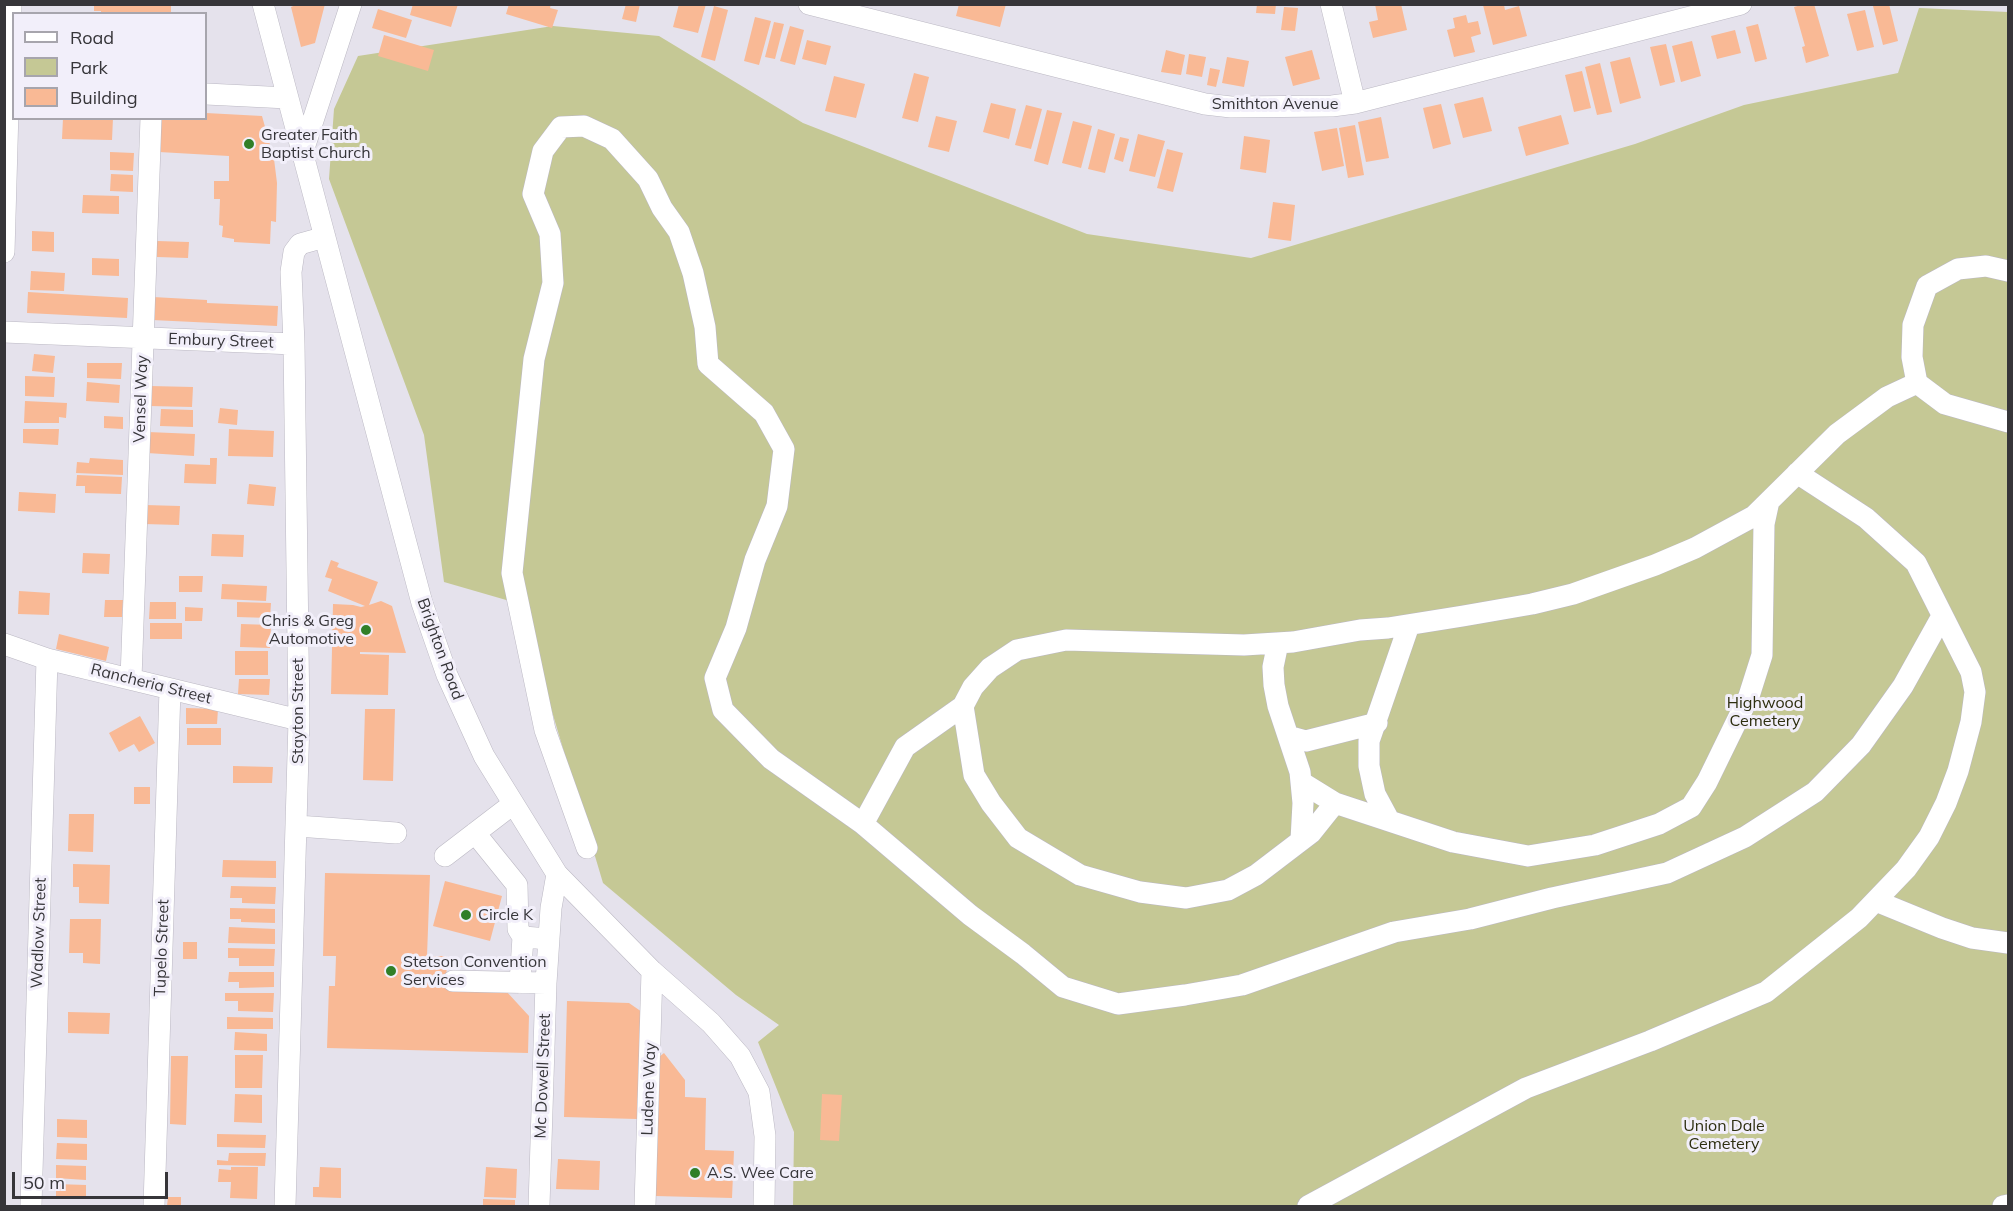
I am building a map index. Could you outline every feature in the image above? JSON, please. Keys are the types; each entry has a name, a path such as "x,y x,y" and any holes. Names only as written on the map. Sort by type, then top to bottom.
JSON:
{"street":[{"path":"4,252 11,4"},
{"name":"Brighton Road","path":"263,4 422,603 447,675 484,756 557,874 652,970 711,1023 740,1056 759,1092 765,1136 764,1206"},
{"path":"303,151 351,4"},
{"name":"Smithton Avenue","path":"809,4 1205,104 1231,107 1332,106 1355,103 1741,4"},
{"path":"1331,4 1355,103"},
{"path":"207,94 288,98"},
{"name":"Vensel Way","path":"131,679 151,120"},
{"path":"587,848 545,730 512,573 534,359 553,283 550,234 533,194 543,151 561,127 584,126 612,139 648,179 662,208 679,232 693,273 705,327 708,364 764,413 784,449 777,506 755,560 736,628 715,678 723,710 771,759 863,824 970,915 1063,987 1118,1004 1185,996 1242,985 1394,932 1470,919 1552,898 1667,873 1745,837 1815,792 1861,746 1904,686 1942,616"},
{"name":"Stayton Street","path":"285,1206 299,720 291,273 294,252 300,244 325,237"},
{"path":"2008,271 1986,266 1958,269 1927,286 1913,325 1912,357 1917,383 1945,404 2008,422"},
{"name":"Embury Street","path":"4,332 294,344"},
{"path":"863,824 905,747 963,706 973,687 990,668 1017,650 1066,640 1244,645 1293,642 1532,604 1584,591 1695,548 1754,516 1837,434 1887,397 1917,383"},
{"path":"1308,1206 1526,1088 1650,1041 1766,992 1859,918 1906,869 1929,837 1946,803 1971,722 1975,692 1971,672 1916,563 1866,518 1797,473"},
{"path":"1301,782 1335,803 1386,813 1453,842 1528,856 1595,844 1659,824 1691,807 1707,782 1749,696 1762,655 1764,524 1769,501"},
{"path":"1386,813 1375,794 1369,766 1369,741 1409,625"},
{"path":"1278,643 1274,685 1278,706 1300,772 1306,837"},
{"name":"Rancheria Street","path":"4,644 47,659 299,720"},
{"name":"Wadlow Street","path":"31,1206 47,659"},
{"name":"Tupelo Street","path":"154,1206 170,688"},
{"path":"963,706 974,775 1017,838 1080,875 1140,892 1186,897 1228,890 1256,875 1306,837 1335,803"},
{"path":"1288,736 1306,741 1377,723"},
{"path":"446,856 513,804"},
{"path":"297,826 396,833"},
{"path":"475,833 517,885 518,929 523,937 520,982"},
{"name":"Mc Dowell Street","path":"539,1206 546,983 551,908 557,874"},
{"path":"1876,901 1941,928 1972,938 2006,938"},
{"path":"523,937 549,939"},
{"name":"Ludene Way","path":"645,1206 652,970"},
{"path":"453,981 546,983"},
{"path":"2003,1206 2008,1205"}],"green space":[{"path":"1919,8 2008,12 2008,1206 793,1206 794,1132 758,1042 779,1025 736,995 603,883 520,604 444,582 424,435 329,179 334,109 358,56 553,26 659,36 803,123 1087,234 1251,258 1635,144 1744,105 1898,73"}],"building":[{"path":"94,4 171,4 171,12 94,11"},
{"path":"298,4 325,4 315,43 301,47 291,7"},
{"path":"413,4 458,4 451,27 410,15"},
{"path":"509,4 551,4 550,8 558,10 552,28 506,14"},
{"path":"626,4 640,4 636,22 622,19"},
{"path":"679,4 706,4 698,33 673,27"},
{"path":"959,4 1006,4 1000,27 956,16"},
{"path":"1257,4 1276,4 1275,14 1256,13"},
{"path":"1375,4 1401,4 1407,30 1373,38 1369,22 1378,20"},
{"path":"1814,4 1829,56 1806,63 1802,47 1805,46 1794,7"},
{"path":"1889,4 1898,41 1883,45 1873,6"},
{"path":"1483,5 1504,5 1505,10 1519,6 1527,36 1493,45"},
{"path":"714,6 728,10 715,61 701,57"},
{"path":"1284,7 1298,8 1295,31 1281,30"},
{"path":"378,9 412,20 406,38 372,28"},
{"path":"1865,10 1874,47 1857,51 1847,14"},
{"path":"1466,15 1468,23 1478,21 1481,34 1471,37 1475,52 1454,57 1447,30 1455,28 1453,18"},
{"path":"755,17 771,21 759,65 744,61"},
{"path":"774,22 784,24 775,59 765,57"},
{"path":"1758,24 1767,59 1755,62 1746,27"},
{"path":"790,26 804,30 795,65 780,61"},
{"path":"1735,30 1741,53 1717,59 1711,36"},
{"path":"384,35 434,50 428,71 378,56"},
{"path":"807,40 831,46 826,65 802,59"},
{"path":"1692,41 1701,76 1681,82 1672,46"},
{"path":"1666,44 1675,82 1660,86 1650,47"},
{"path":"1166,50 1185,55 1181,75 1161,72"},
{"path":"1312,50 1320,79 1293,86 1285,57"},
{"path":"1189,54 1206,57 1202,77 1186,74"},
{"path":"1227,57 1249,61 1244,87 1222,83"},
{"path":"1630,57 1641,98 1620,104 1610,62"},
{"path":"1600,63 1612,112 1597,115 1585,67"},
{"path":"1210,68 1220,70 1216,87 1207,85"},
{"path":"1582,71 1591,108 1574,112 1565,75"},
{"path":"914,73 929,77 918,122 902,118"},
{"path":"834,76 865,84 856,118 825,111"},
{"path":"1483,97 1492,131 1463,138 1454,104"},
{"path":"991,103 1016,109 1009,139 983,132"},
{"path":"1441,104 1451,144 1433,149 1423,108"},
{"path":"1026,105 1042,109 1031,149 1015,145"},
{"path":"1047,110 1062,113 1048,165 1034,161"},
{"path":"207,113 262,116 274,159 277,183 276,222 271,221 270,244 234,242 234,239 222,237 223,226 219,225 220,199 214,199 214,181 229,181 229,156 159,152 160,120 207,120"},
{"path":"1561,115 1569,144 1526,156 1518,127"},
{"path":"936,116 957,121 949,152 928,147"},
{"path":"1381,117 1389,158 1366,162 1358,122"},
{"path":"63,120 113,120 112,140 62,139"},
{"path":"1073,121 1092,126 1081,168 1062,163"},
{"path":"1355,125 1364,175 1348,178 1339,128"},
{"path":"1337,128 1344,166 1322,171 1314,132"},
{"path":"1098,129 1115,134 1105,173 1088,169"},
{"path":"1138,134 1165,141 1155,177 1129,171"},
{"path":"1244,136 1270,140 1266,173 1240,169"},
{"path":"1120,137 1129,139 1123,162 1114,159"},
{"path":"1167,149 1183,153 1173,192 1157,188"},
{"path":"110,152 134,153 133,171 110,170"},
{"path":"111,174 133,175 133,192 110,191"},
{"path":"83,195 119,196 119,214 82,213"},
{"path":"1273,202 1295,205 1291,241 1268,238"},
{"path":"32,231 54,232 54,252 32,251"},
{"path":"157,241 189,242 188,258 157,257"},
{"path":"92,258 119,259 119,276 92,275"},
{"path":"31,271 65,273 64,291 30,290"},
{"path":"28,292 128,298 127,318 27,313"},
{"path":"153,297 207,300 207,303 278,306 277,326 152,320"},
{"path":"34,354 55,356 53,373 32,371"},
{"path":"87,363 122,363 121,379 87,378"},
{"path":"25,376 55,377 54,397 25,396"},
{"path":"87,382 120,385 119,403 86,401"},
{"path":"150,386 193,387 192,407 150,406"},
{"path":"25,401 67,403 66,418 59,417 59,423 24,423"},
{"path":"220,408 238,410 237,425 218,423"},
{"path":"161,409 193,410 193,427 160,426"},
{"path":"104,416 123,417 123,429 104,428"},
{"path":"23,429 59,429 58,445 23,443"},
{"path":"229,429 274,431 273,457 228,456"},
{"path":"148,432 195,434 194,456 147,453"},
{"path":"90,458 123,460 123,475 76,473 77,462 89,463"},
{"path":"210,458 217,458 216,484 184,483 185,464 210,465"},
{"path":"77,475 122,477 121,494 85,493 85,486 76,486"},
{"path":"249,484 276,487 274,506 247,504"},
{"path":"19,492 56,494 55,513 18,511"},
{"path":"145,505 180,506 179,525 144,524"},
{"path":"212,534 244,535 243,557 211,556"},
{"path":"83,553 110,554 109,574 82,573"},
{"name":"Chris & Greg Automotive","path":"331,560 339,563 337,567 378,582 369,605 381,601 392,606 406,653 360,652 360,654 389,655 388,695 331,694 333,604 365,606 328,591 332,579 325,577"},
{"path":"179,576 203,576 202,592 179,592"},
{"path":"222,584 267,586 266,601 221,599"},
{"path":"19,591 50,593 49,615 18,614"},
{"path":"105,600 123,600 122,617 104,617"},
{"path":"150,602 176,602 176,619 149,619"},
{"path":"237,602 271,603 270,618 237,617"},
{"path":"185,607 203,608 202,621 185,621"},
{"path":"150,623 182,623 182,639 150,639"},
{"path":"241,624 271,625 270,648 240,647"},
{"path":"59,634 109,647 106,661 56,649"},
{"path":"235,651 268,651 268,675 235,675"},
{"path":"239,679 270,679 269,695 238,694"},
{"path":"186,708 218,709 217,724 186,724"},
{"path":"365,709 395,709 393,781 363,780"},
{"path":"140,716 155,743 139,752 134,744 119,752 109,733"},
{"path":"187,728 221,728 221,745 187,745"},
{"path":"233,766 273,767 272,783 233,783"},
{"path":"134,787 150,787 150,804 134,804"},
{"path":"69,814 94,814 93,852 68,851"},
{"path":"223,860 276,861 276,878 222,877"},
{"path":"73,864 110,865 109,904 79,903 79,887 73,887"},
{"name":"Stetson Convention Services","path":"325,873 430,875 427,956 447,956 446,989 506,991 529,1016 528,1053 327,1048 329,986 335,986 336,956 323,956"},
{"name":"Circle K","path":"445,881 502,896 490,941 433,926"},
{"path":"231,886 276,887 275,904 242,903 242,898 230,898"},
{"path":"230,908 275,909 275,923 241,922 241,919 230,919"},
{"path":"70,919 101,919 100,964 83,963 83,953 69,953"},
{"path":"229,927 275,929 275,944 228,943"},
{"path":"183,942 197,942 197,959 183,959"},
{"path":"228,948 275,949 274,966 239,966 239,958 228,958"},
{"path":"229,972 274,972 274,987 239,988 239,982 228,982"},
{"path":"225,993 274,993 273,1012 238,1011 238,1001 225,1001"},
{"path":"567,1001 629,1003 642,1012 637,1119 564,1117"},
{"path":"68,1012 110,1013 109,1034 68,1033"},
{"path":"227,1017 273,1018 273,1029 227,1029"},
{"path":"235,1032 267,1034 267,1051 234,1050"},
{"path":"664,1053 685,1080 685,1097 706,1098 705,1150 734,1151 732,1198 655,1196 659,1057"},
{"path":"235,1055 263,1055 262,1088 235,1088"},
{"path":"171,1056 188,1056 186,1125 170,1124"},
{"path":"235,1094 262,1095 262,1123 234,1122"},
{"path":"822,1094 842,1095 839,1141 820,1140"},
{"path":"57,1119 87,1120 87,1138 57,1137"},
{"path":"217,1134 266,1135 265,1148 217,1147"},
{"path":"57,1143 87,1144 87,1160 56,1159"},
{"path":"229,1153 266,1153 265,1166 217,1165 217,1160 228,1161"},
{"path":"558,1159 600,1161 599,1190 556,1189"},
{"path":"56,1165 86,1166 86,1180 56,1178"},
{"path":"231,1167 258,1167 257,1199 230,1198 231,1182 218,1182 219,1169 231,1170"},
{"path":"320,1167 341,1168 341,1198 313,1197 313,1187 319,1187"},
{"path":"486,1167 517,1169 516,1198 484,1197"},
{"path":"56,1184 86,1185 86,1199 56,1198"},
{"path":"168,1197 181,1197 181,1206 167,1206"},
{"path":"483,1199 515,1200 515,1206 483,1206"}],"place":[{"name":"Greater Faith Baptist Church","path":"249,144"},
{"name":"Chris & Greg Automotive","path":"366,630"},
{"name":"Circle K","path":"466,915"},
{"name":"Stetson Convention Services","path":"391,971"},
{"name":"A.S. Wee Care","path":"695,1173"}],"park label":[{"name":"Highwood Cemetery","path":"1765,712"},
{"name":"Union Dale Cemetery","path":"1724,1135"}]}
